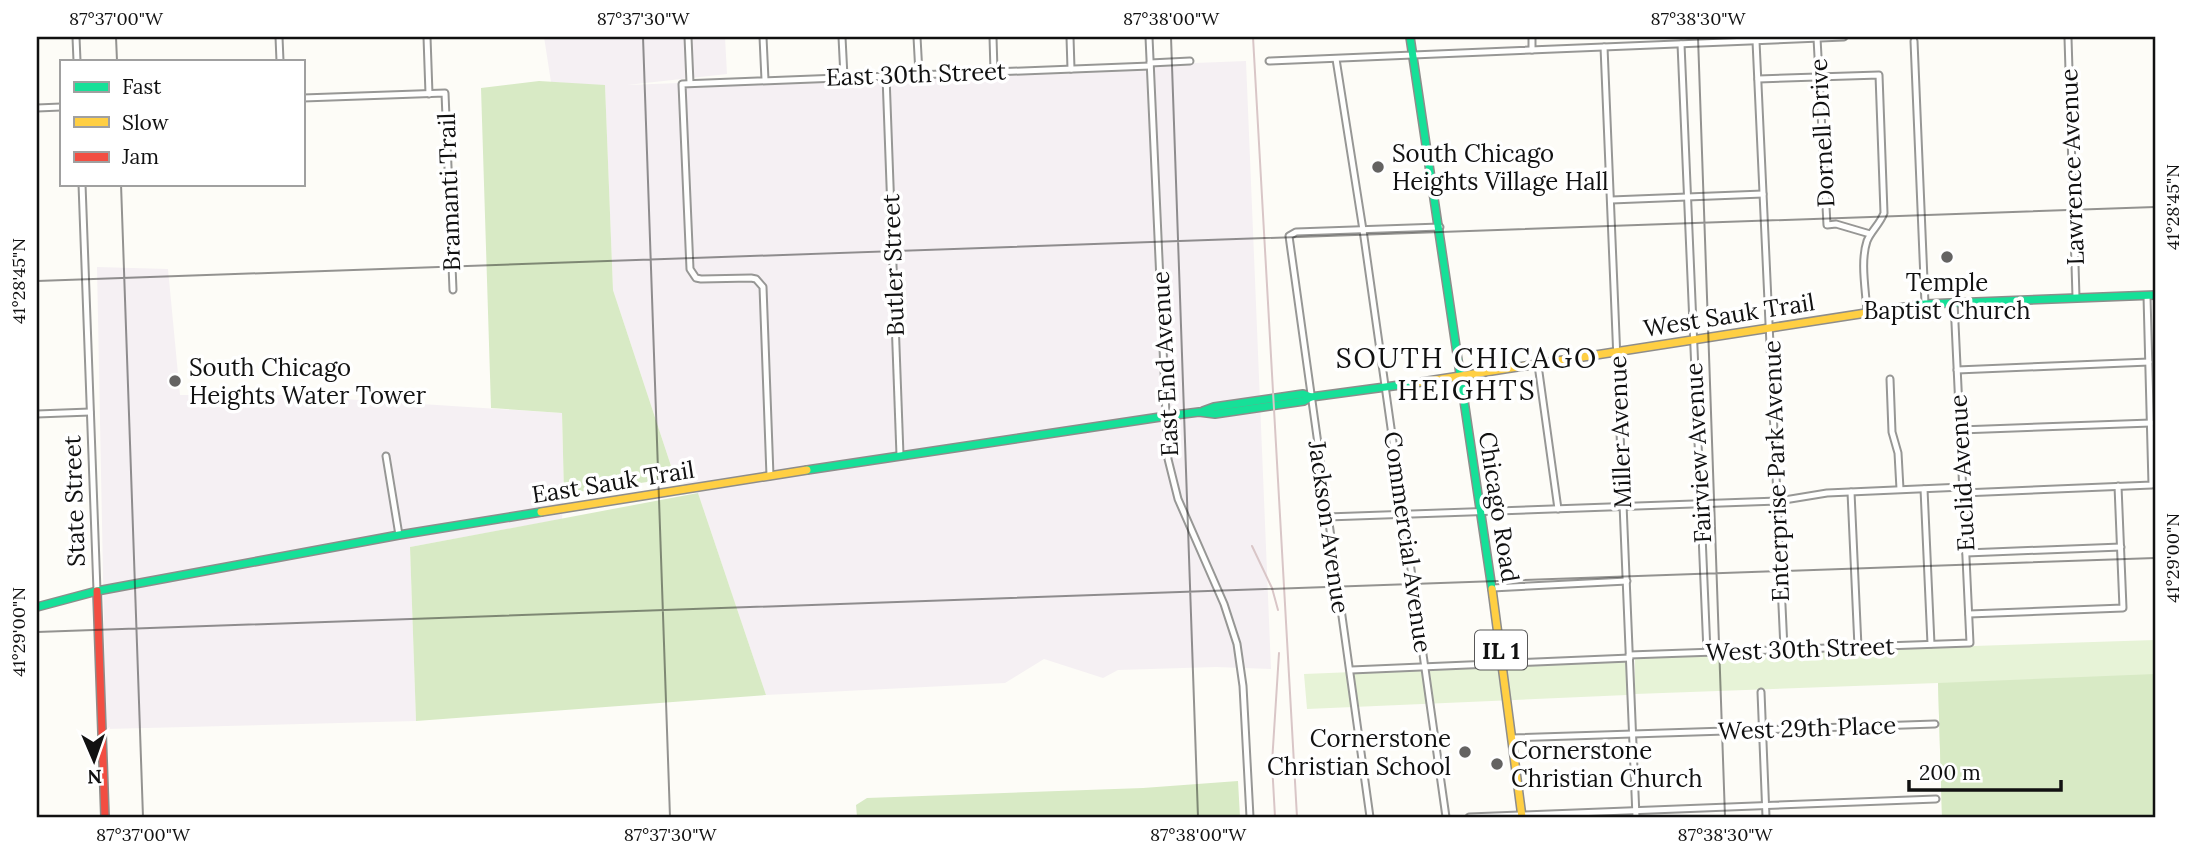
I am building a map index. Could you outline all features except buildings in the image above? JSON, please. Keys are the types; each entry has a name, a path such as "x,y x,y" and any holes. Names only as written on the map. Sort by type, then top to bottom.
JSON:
{"main road":[{"name":"Chicago Road","path":"1410,37 1492,588 1522,816"},
{"name":"West Sauk Trail","path":"1277,401 1304,401 1311,397 1460,377 1925,304 2151,295"},
{"name":"East Sauk Trail","path":"37,607 97,591 399,535 900,455 1167,416 1199,412 1215,414 1277,401"},
{"name":"State Street","path":"97,591 105,817"}],"street":[{"path":"76,37 77,60"},
{"path":"279,37 280,60"},
{"path":"304,98 429,94 427,37"},
{"path":"688,37 690,83"},
{"path":"763,37 765,80"},
{"path":"842,37 844,77"},
{"path":"917,37 919,74"},
{"path":"993,37 994,71"},
{"path":"1070,37 1071,69"},
{"name":"East End Avenue","path":"1149,37 1168,459 1178,499 1224,604 1237,644 1243,686 1251,817"},
{"path":"1532,37 1532,50"},
{"name":"Miller Avenue","path":"1607,37 1635,814"},
{"path":"1269,61 1606,47 1683,41 1844,37"},
{"name":"Dornell Drive","path":"1817,38 1827,225 1836,224 1870,234"},
{"name":"Lawrence Avenue","path":"2068,38 2076,297"},
{"name":"Enterprise Park Avenue","path":"1759,39 1758,79 1784,649"},
{"name":"Fairview Avenue","path":"1683,41 1687,197 1707,652"},
{"path":"1914,41 1925,304"},
{"name":"Commercial Avenue","path":"1336,58 1446,817"},
{"name":"East 30th Street","path":"770,476 762,287 756,279 751,278 696,278 690,269 682,84 1071,69 1190,61"},
{"path":"1758,79 1879,75 1884,213 1866,245 1867,313"},
{"name":"Butler Street","path":"886,76 900,455"},
{"name":"Bramanti Trail","path":"429,94 445,93 453,290"},
{"path":"37,108 60,107"},
{"name":"State Street","path":"82,186 97,591"},
{"path":"1611,200 1763,194"},
{"path":"1363,230 1440,227"},
{"name":"Jackson Avenue","path":"1363,230 1296,232 1289,236 1370,817"},
{"path":"1327,517 1778,501 1827,493 1899,489 2152,485 2149,362 2151,295"},
{"name":"Euclid Avenue","path":"1954,302 1970,643"},
{"path":"1957,370 2149,362"},
{"path":"1538,365 1558,509"},
{"path":"1890,379 1892,432 1898,453 1899,489"},
{"path":"37,414 90,412"},
{"path":"1960,430 2151,422"},
{"path":"386,456 399,535"},
{"path":"1969,614 2123,608 2118,486"},
{"path":"1924,489 1931,644"},
{"path":"1850,492 1858,647"},
{"path":"1966,553 2121,547"},
{"path":"1492,588 1627,581"},
{"name":"West 30th Street","path":"1351,670 1707,652 1970,643"},
{"path":"1761,692 1766,817"},
{"name":"West 29th Place","path":"1512,738 1935,724"},
{"path":"1469,817 1635,814 1936,799"}],"shaded area":[{"path":"544,37 725,37 727,74 627,85 1246,61 1271,669 1216,667 1118,670 1103,678 1044,659 1005,683 766,695 698,493 675,478 613,290 605,86 551,82"},
{"path":"97,267 168,269 180,395 283,395 562,413 562,519 410,547 416,721 106,729"}],"green space":[{"path":"539,81 605,85 613,290 675,478 564,494 562,413 491,408 481,88"},
{"path":"698,493 766,695 416,721 410,547"},
{"path":"2155,640 2155,817 1942,817 1938,683 1635,694 1635,659 1640,657"},
{"path":"1626,661 1627,695 1307,709 1304,674"},
{"path":"2155,674 2155,817 1942,817 1938,683"},
{"path":"1238,781 1240,817 857,817 856,805 867,798 1143,788"}],"railway":[{"path":"1253,37 1297,817"},
{"path":"1252,546 1272,588 1278,610"},
{"path":"1275,817 1272,763 1279,653"}],"traffic: fast":[{"path":"1410,37 1492,589"},
{"path":"1879,311 1925,304 2155,295"},
{"path":"807,470 1167,416 1199,412 1215,414 1415,383"},
{"path":"1203,411 1303,394 1311,397"},
{"path":"37,607 97,591 399,535 541,512"}],"traffic: slow":[{"path":"1415,383 1879,311"},
{"path":"541,512 807,470"},
{"path":"1492,589 1522,817"}],"traffic: jam":[{"path":"97,591 105,817"}],"place":[{"name":"South Chicago Heights Village Hall","path":"1378,167"},
{"name":"Temple Baptist Church","path":"1947,257"},
{"name":"South Chicago Heights Water Tower","path":"175,381"},
{"name":"Cornerstone Christian School","path":"1465,752"},
{"name":"Cornerstone Christian Church","path":"1497,764"}],"district":[{"name":"SOUTH CHICAGO HEIGHTS","path":"1467,374"}]}
